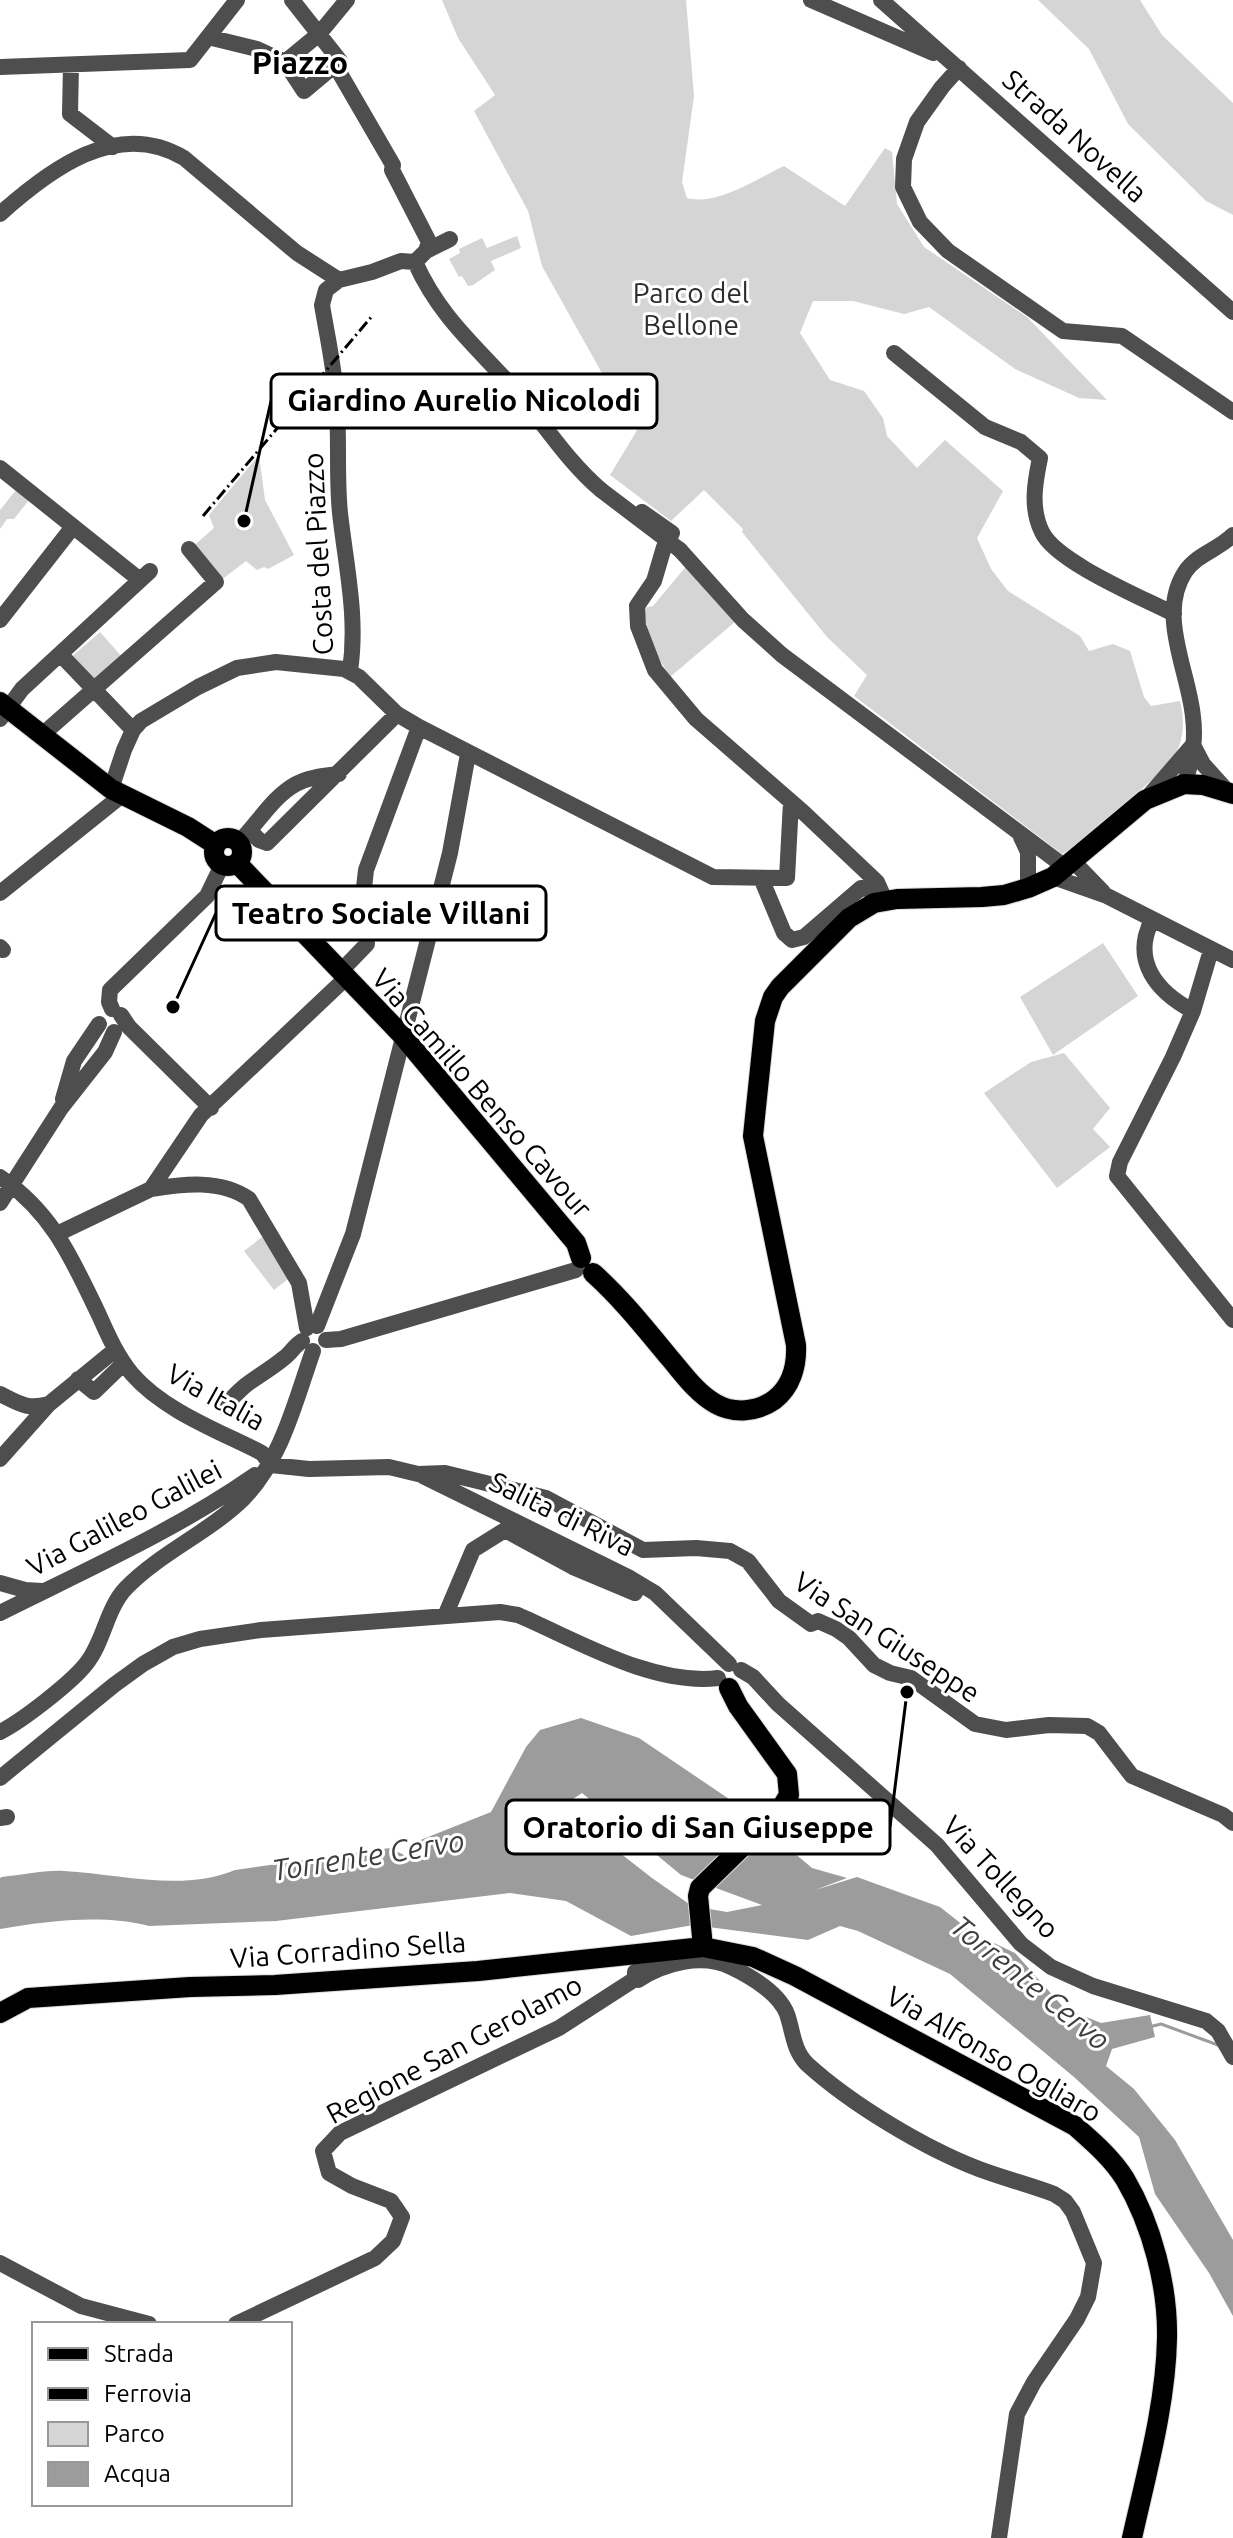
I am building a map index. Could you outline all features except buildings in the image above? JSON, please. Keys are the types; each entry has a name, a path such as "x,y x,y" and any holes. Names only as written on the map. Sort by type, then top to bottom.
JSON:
{"main road":[{"name":"Via Camillo Benso Cavour","path":"3,710 43,734 116,793 233,850 343,975 402,1035 576,1243 583,1267 616,1294 693,1385 714,1403 735,1410 756,1409 783,1391 793,1373 796,1345 753,1136 765,1021 773,997 799,968 849,918 885,900"},
{"path":"885,900 982,897 1028,888 1063,868 1145,800 1184,784 1203,785 1230,793"},
{"name":"Salita di Riva","path":"697,1944 700,1888 780,1810 789,1795 787,1774 738,1706 730,1677"},
{"name":"Via Corradino Sella","path":"0,2013 28,1998 478,1971 697,1944"},
{"name":"Via Alfonso Ogliaro","path":"697,1944 753,1957 795,1976 1075,2126 1100,2147 1125,2179 1147,2224 1162,2283 1167,2338 1156,2429 1132,2538"}],"street":[{"path":"0,67 190,60 237,0"},
{"path":"208,37 257,49 285,62 304,91 340,61 292,0"},
{"path":"285,62 319,34 347,0"},
{"path":"811,0 954,64 917,122 904,159 903,187 920,222 948,251 1063,331 1122,336 1233,412"},
{"name":"Strada Novella","path":"881,0 1233,312"},
{"path":"335,65 393,165 392,170 429,242 420,257"},
{"path":"71,66 70,114 113,147"},
{"path":"0,214 36,181 67,162 130,144 164,146 184,158 297,253 339,280 420,257 450,239"},
{"path":"420,257 457,330 516,392 583,475 672,544 743,620 782,655 1063,868 1107,896 1233,960"},
{"name":"Costa del Piazzo","path":"339,280 326,290 322,305 336,396 340,512 349,565 353,617 350,671"},
{"path":"894,353 985,427 1021,442 1040,458 1034,490 1042,534 1069,560 1174,614"},
{"path":"0,468 72,528 145,575 3,710"},
{"path":"583,475 595,478 672,533 672,544 654,581 637,606 638,626 655,670 696,719 877,882 885,900"},
{"path":"0,620 72,528"},
{"path":"1184,784 1192,763 1194,718 1174,614 1175,594 1185,572 1199,557 1224,544 1233,535"},
{"path":"43,734 216,582 189,549"},
{"path":"60,654 133,730"},
{"path":"0,893 116,793 133,730 141,721 237,668 276,662 350,671 397,714 419,727 713,877 787,878 791,802"},
{"path":"0,1203 6,1181 105,1052 116,1025 109,1002 110,990 207,896 233,850 254,824 294,785 313,777 339,774 397,714"},
{"path":"151,1189 201,1115 343,975 367,944 366,870 419,727"},
{"path":"1193,744 1203,764 1230,793"},
{"path":"1145,800 1193,744"},
{"path":"0,1732 36,1709 87,1664 123,1591 242,1499 271,1465 313,1337 353,1234 450,853 468,754"},
{"path":"1015,830 1028,852 1028,888"},
{"path":"1063,868 1107,896"},
{"path":"761,878 784,933 792,940 804,937 861,888 874,890 885,900"},
{"path":"1152,920 1144,936 1148,966 1164,992 1193,1011"},
{"path":"1211,950 1193,1011 1120,1162 1117,1176 1233,1320"},
{"path":"116,1025 152,1049"},
{"path":"61,1108 74,1061 116,1025 129,1027 211,1108"},
{"name":"Via Italia","path":"6,1181 36,1207 59,1233 120,1356 154,1393 172,1406 262,1453 271,1465 323,1470 389,1467 418,1474"},
{"path":"59,1233 151,1189 200,1183 236,1191 249,1199 299,1283 313,1337"},
{"path":"225,1407 251,1379 285,1357 293,1346 313,1337 341,1339 583,1267"},
{"path":"0,1459 49,1404 78,1379 94,1392 120,1356"},
{"path":"0,1394 25,1407 49,1404"},
{"name":"Via Galileo Galilei","path":"0,1613 219,1500 271,1465"},
{"name":"Via San Giuseppe","path":"418,1474 445,1473 546,1498 643,1550 721,1549 739,1555 754,1567 779,1601 793,1612 811,1624 818,1621 836,1629 849,1638 874,1665 911,1678 975,1724 1006,1730 1049,1725 1087,1726 1099,1733 1132,1776 1223,1815 1233,1823"},
{"name":"Salita di Riva","path":"418,1474 655,1593 730,1677"},
{"name":"Salita di Riva","path":"445,1616 473,1550 505,1530 573,1567 631,1590 660,1608 675,1613"},
{"path":"0,1583 25,1590 44,1591"},
{"path":"0,1778 143,1664 173,1647 200,1639 261,1630 500,1612 518,1615 653,1673 682,1679 730,1677"},
{"name":"Via Tollegno","path":"730,1677 778,1704 937,1845 1021,1944 1051,1967 1093,1986 1206,2021 1218,2031 1233,2057"},
{"path":"697,1944 635,1972 639,1978 670,1965 695,1962 716,1962 732,1967 766,1988 780,2003 800,2056 835,2086 887,2122 926,2144 979,2169 1054,2194 1065,2201 1073,2212 1094,2263 1088,2297 1017,2414 999,2538"},
{"name":"Regione San Gerolamo","path":"240,2322 375,2258 393,2241 402,2217 391,2201 329,2173 323,2151 340,2133 559,2028 639,1978"},
{"path":"0,2263 81,2306 141,2322"}],"green space":[{"name":"Parco del Bellone","path":"442,0 686,0 694,96 682,182 687,198 723,195 784,166 845,206 885,148 892,152 897,204 924,247 1027,317 1107,400 1079,398 1015,369 929,307 904,314 853,301 813,301 800,333 830,380 864,391 883,418 887,436 917,468 945,440 1003,491 977,538 991,569 1008,591 1080,636 1089,651 1113,644 1130,651 1144,697 1151,706 1180,701 1182,735 1169,765 1080,843 1062,854 854,696 867,675 827,637 742,532 743,529 704,490 671,521 610,475 639,427 617,400 542,266 528,211 474,111 495,95 458,38"},
{"path":"1038,0 1140,0 1162,35 1233,103 1233,215 1206,201 1128,124 1089,49"},
{"path":"517,236 521,248 491,261 495,270 473,285 468,286 462,276 459,277 449,259 460,253 459,249 482,238 487,248"},
{"path":"259,455 265,500 294,555 268,569 257,570 246,561 220,581 191,548 214,528 209,515"},
{"path":"16,490 29,500 14,519 7,519 0,529 0,510"},
{"path":"688,564 736,621 670,677 649,642 644,608 653,606"},
{"path":"100,632 123,658 95,685 70,658"},
{"path":"1103,943 1138,996 1053,1055 1020,997"},
{"path":"1064,1053 1110,1108 1093,1129 1110,1147 1057,1188 984,1093 1031,1062"},
{"path":"262,1237 292,1276 274,1290 244,1251"}],"water":[{"name":"Torrente Cervo","path":"581,1718 639,1738 735,1803 812,1868 847,1878 815,1890 857,1877 940,1907 973,1933 1015,1953 1064,2008 1101,2023 1150,2015 1155,2037 1112,2049 1106,2066 1134,2089 1175,2140 1233,2240 1233,2316 1209,2273 1155,2194 1139,2137 1074,2077 950,1974 858,1931 840,1926 808,1940 693,1925 631,1936 566,1901 510,1893 276,1921 149,1926 112,1920 74,1920 0,1929 2,1877 64,1871 151,1880 194,1880 235,1870 390,1848 406,1856 418,1841 491,1812 526,1747 540,1730","holes":["582,1793 681,1875 762,1905 727,1912 692,1906 561,1807"]}],"waterway":[{"path":"1149,2027 1161,2024 1218,2045"}],"railway":[{"path":"203,516 373,315"}],"place":[{"name":"Giardino Aurelio Nicolodi","path":"244,521"},
{"name":"Teatro Sociale Villani","path":"173,1007"},
{"name":"Oratorio di San Giuseppe","path":"907,1692"}],"district":[{"name":"Piazzo","path":"300,63"}]}
